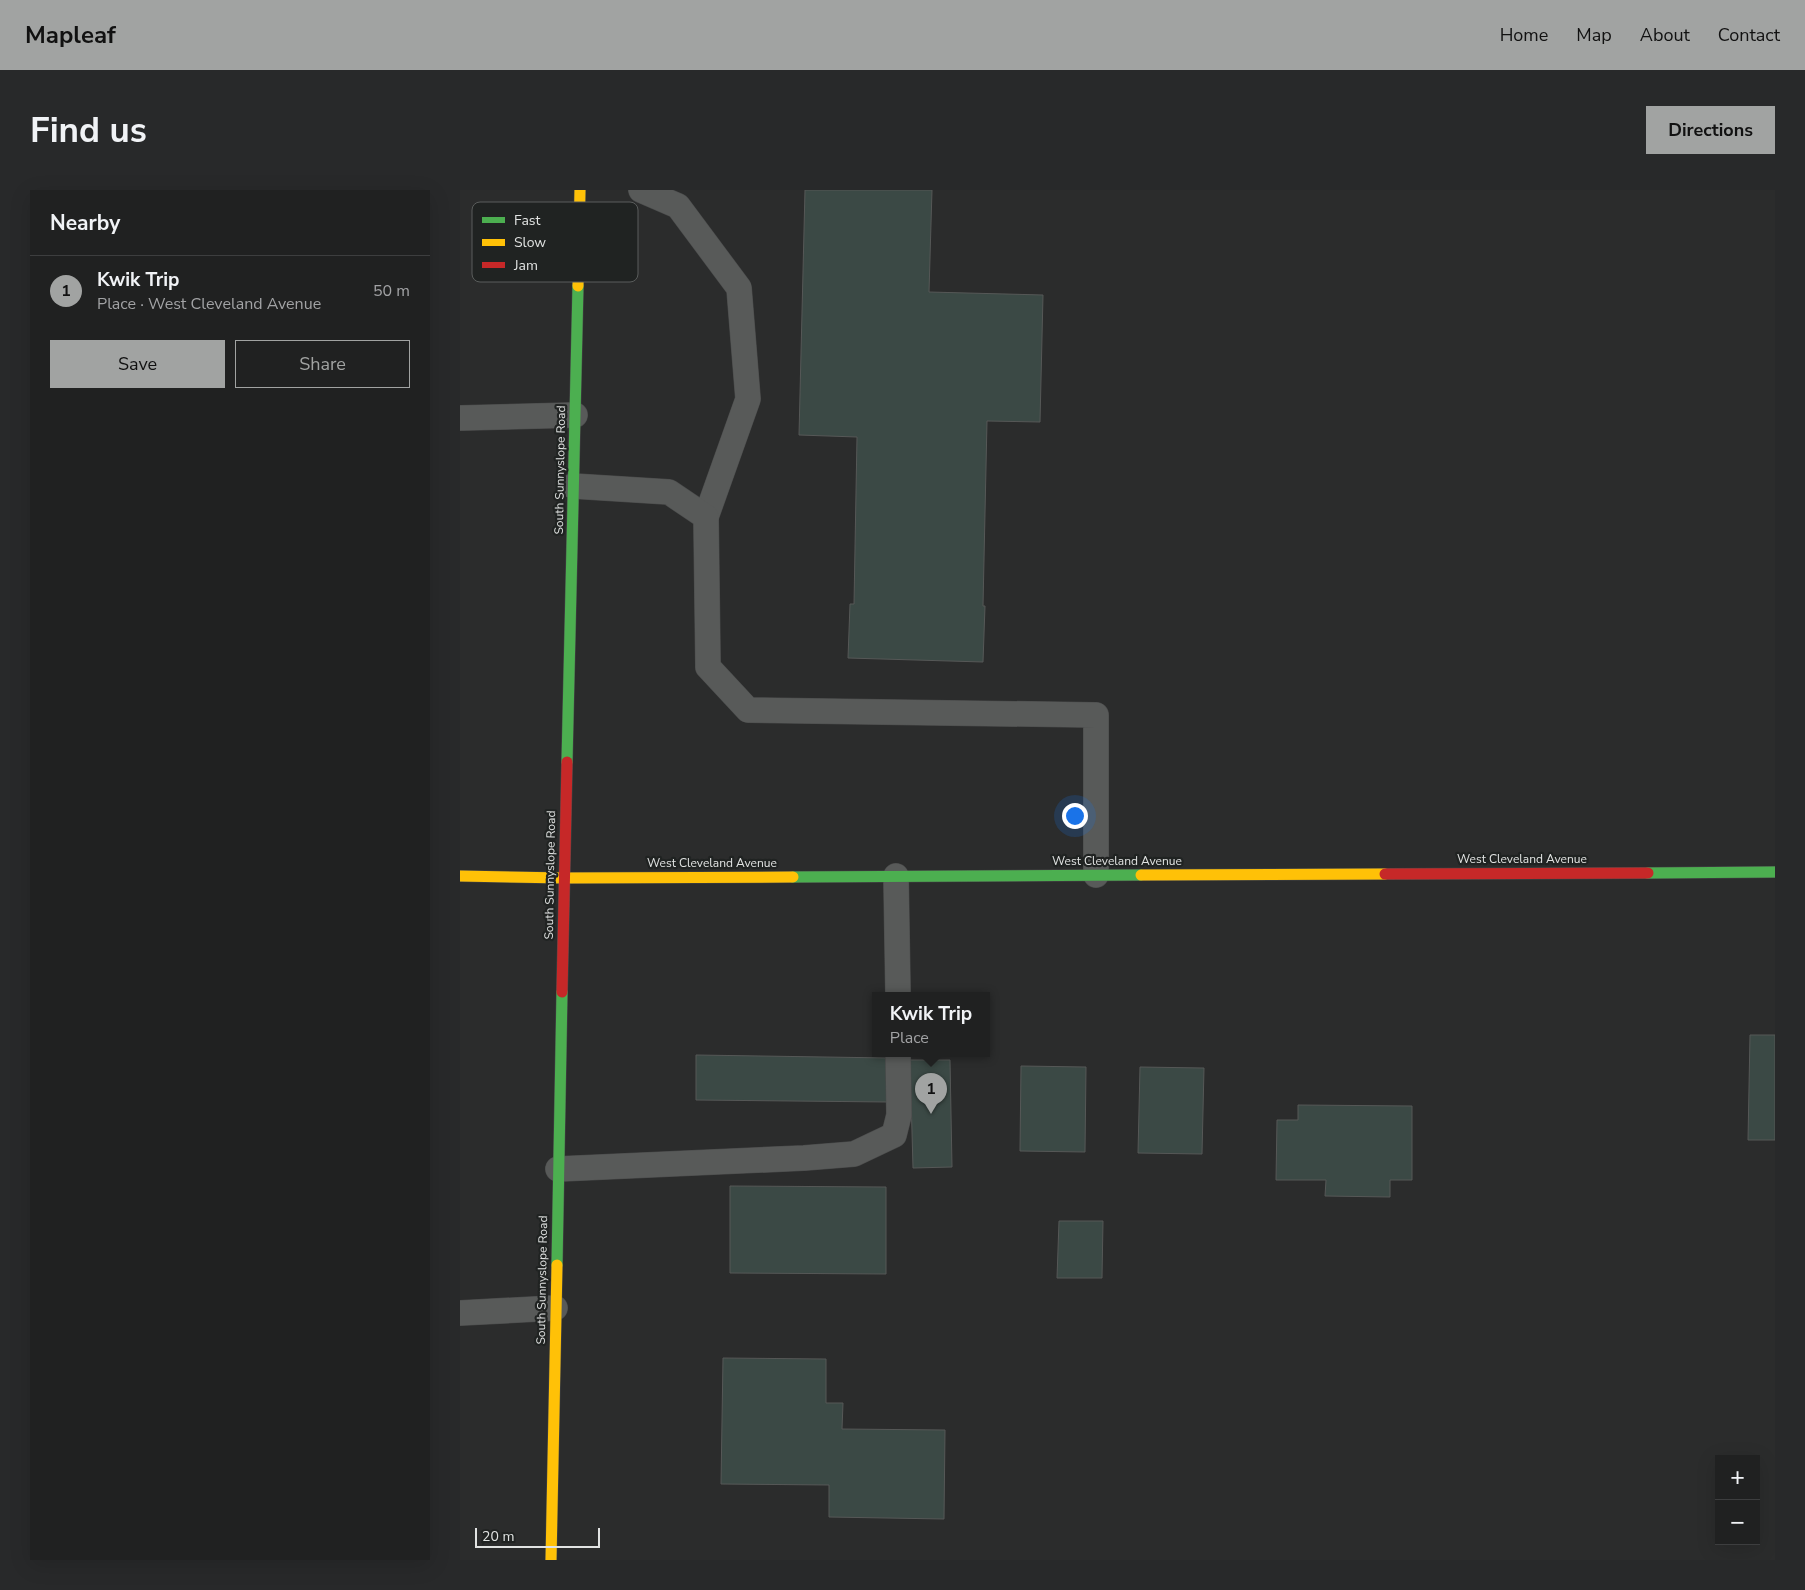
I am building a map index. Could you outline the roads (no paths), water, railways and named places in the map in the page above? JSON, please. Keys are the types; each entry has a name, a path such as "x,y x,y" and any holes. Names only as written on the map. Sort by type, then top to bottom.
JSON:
{"street":[{"name":"South Sunnyslope Road","path":"551,1560 554,1308 578,282"},
{"name":"West Cleveland Avenue","path":"460,876 564,878 1775,872"}],"lane":[{"path":"641,190 678,206 739,288 748,399 706,517 708,667 748,710 1096,715 1096,875"},
{"path":"460,418 575,415"},
{"path":"573,486 669,492 706,517"},
{"path":"896,876 898,992"},
{"path":"558,1169 854,1154 894,1135 899,1114 898,1057"},
{"path":"460,1313 554,1308"}],"place":[{"name":"Kwik Trip","path":"931,1114"}]}
